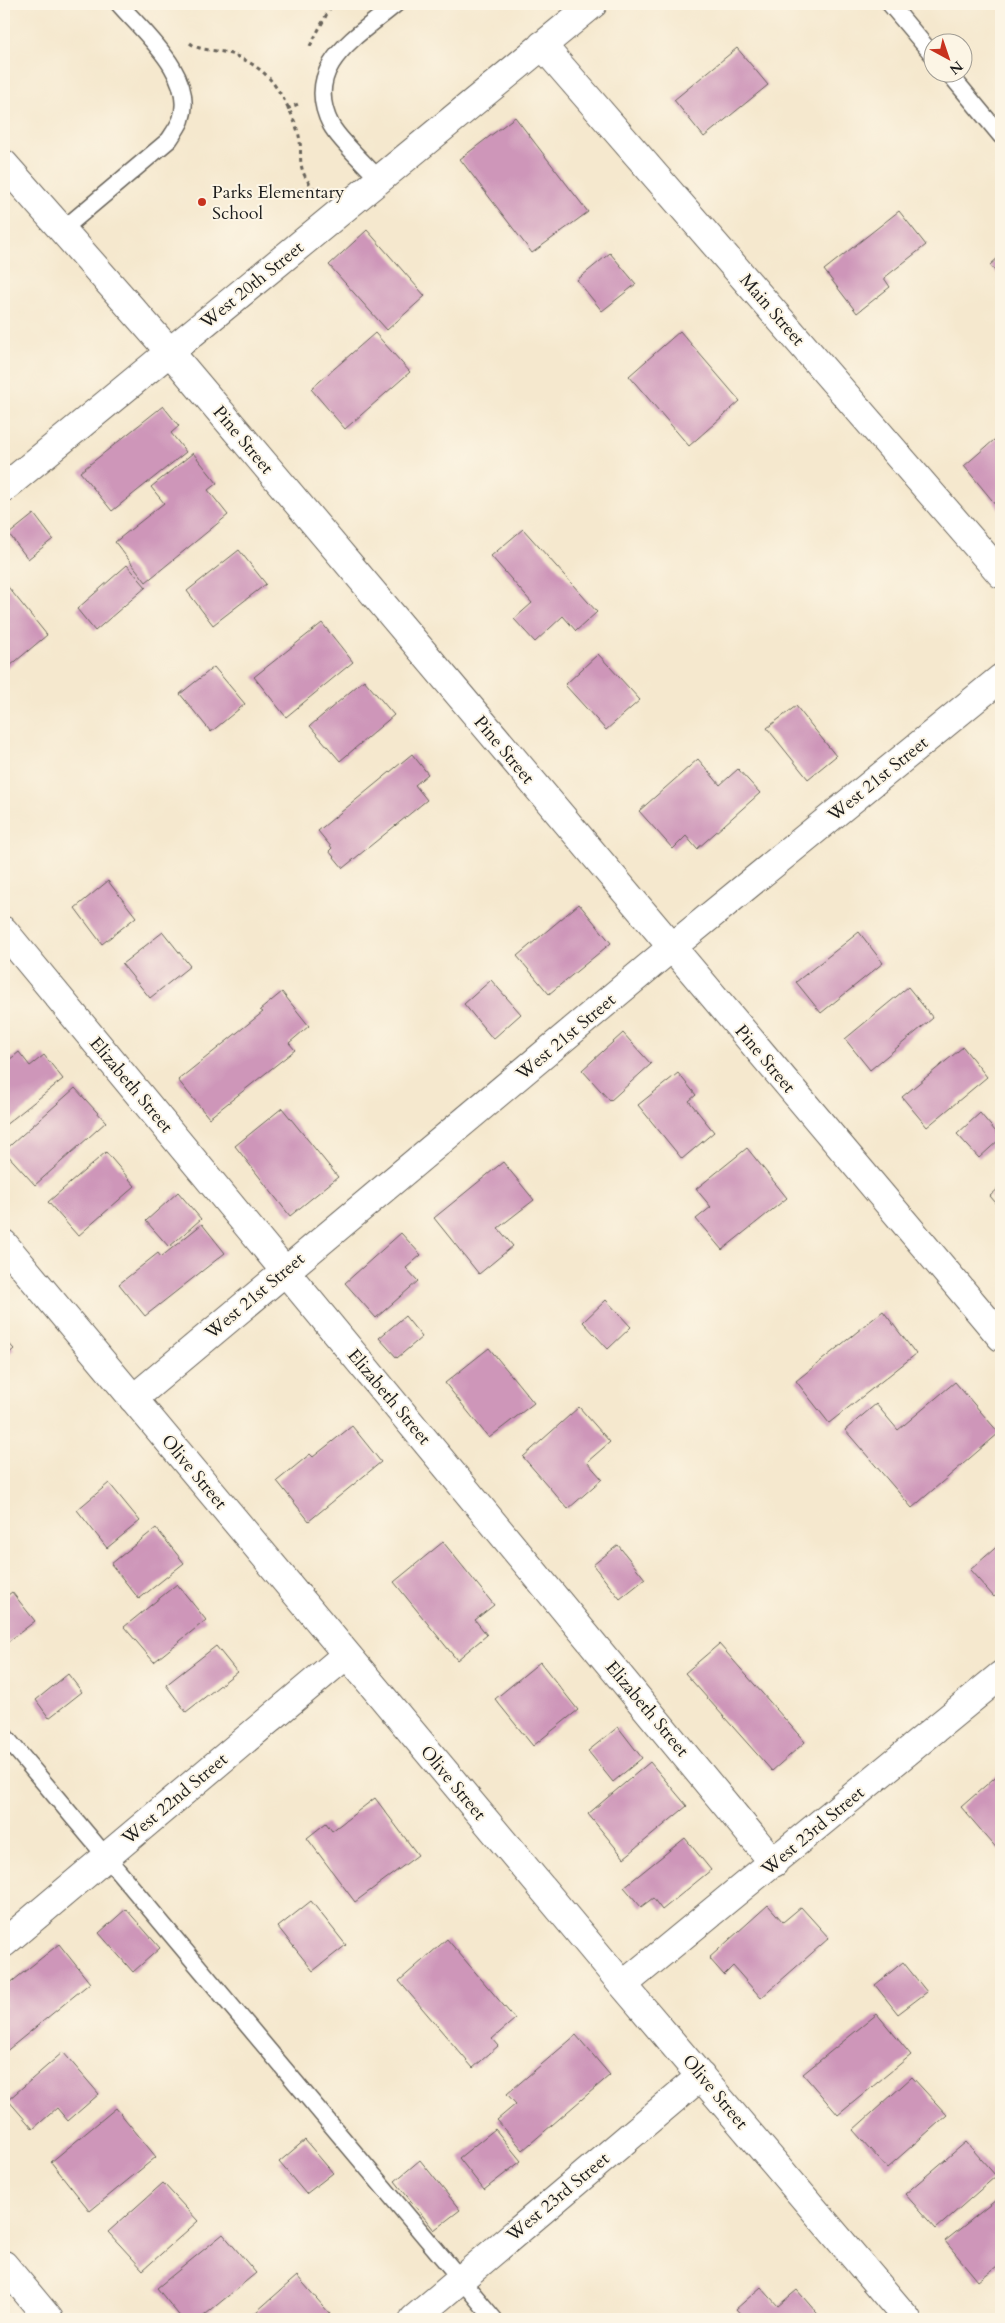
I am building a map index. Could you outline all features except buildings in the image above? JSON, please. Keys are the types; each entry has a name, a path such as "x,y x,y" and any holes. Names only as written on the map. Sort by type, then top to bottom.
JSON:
{"street":[{"name":"West 20th Street","path":"4,488 593,4"},
{"name":"Main Street","path":"542,45 1001,574"},
{"name":"Pine Street","path":"4,164 61,231 170,352 1001,1337"},
{"name":"West 21st Street","path":"133,1399 671,948 1001,678"},
{"name":"Elizabeth Street","path":"4,931 774,1863"},
{"name":"Olive Street","path":"4,1244 623,1985 907,2319"},
{"name":"West 22nd Street","path":"4,1943 346,1655"},
{"name":"West 23rd Street","path":"623,1985 1001,1675"},
{"name":"West 23rd Street","path":"414,2319 701,2076"},
{"path":"4,2265 49,2319"}],"lane":[{"path":"61,231 169,140 180,121 184,104 179,78 170,63 119,4"},
{"path":"380,180 332,126 323,101 324,76 335,56 396,4"},
{"path":"890,4 922,42"},
{"path":"956,82 1001,136"},
{"path":"4,1734 105,1857 494,2319"}],"path":[{"path":"186,40 192,45 226,52 252,64 269,78 298,130 304,178 314,189"}],"place":[{"name":"Parks Elementary School","path":"202,202"}]}
